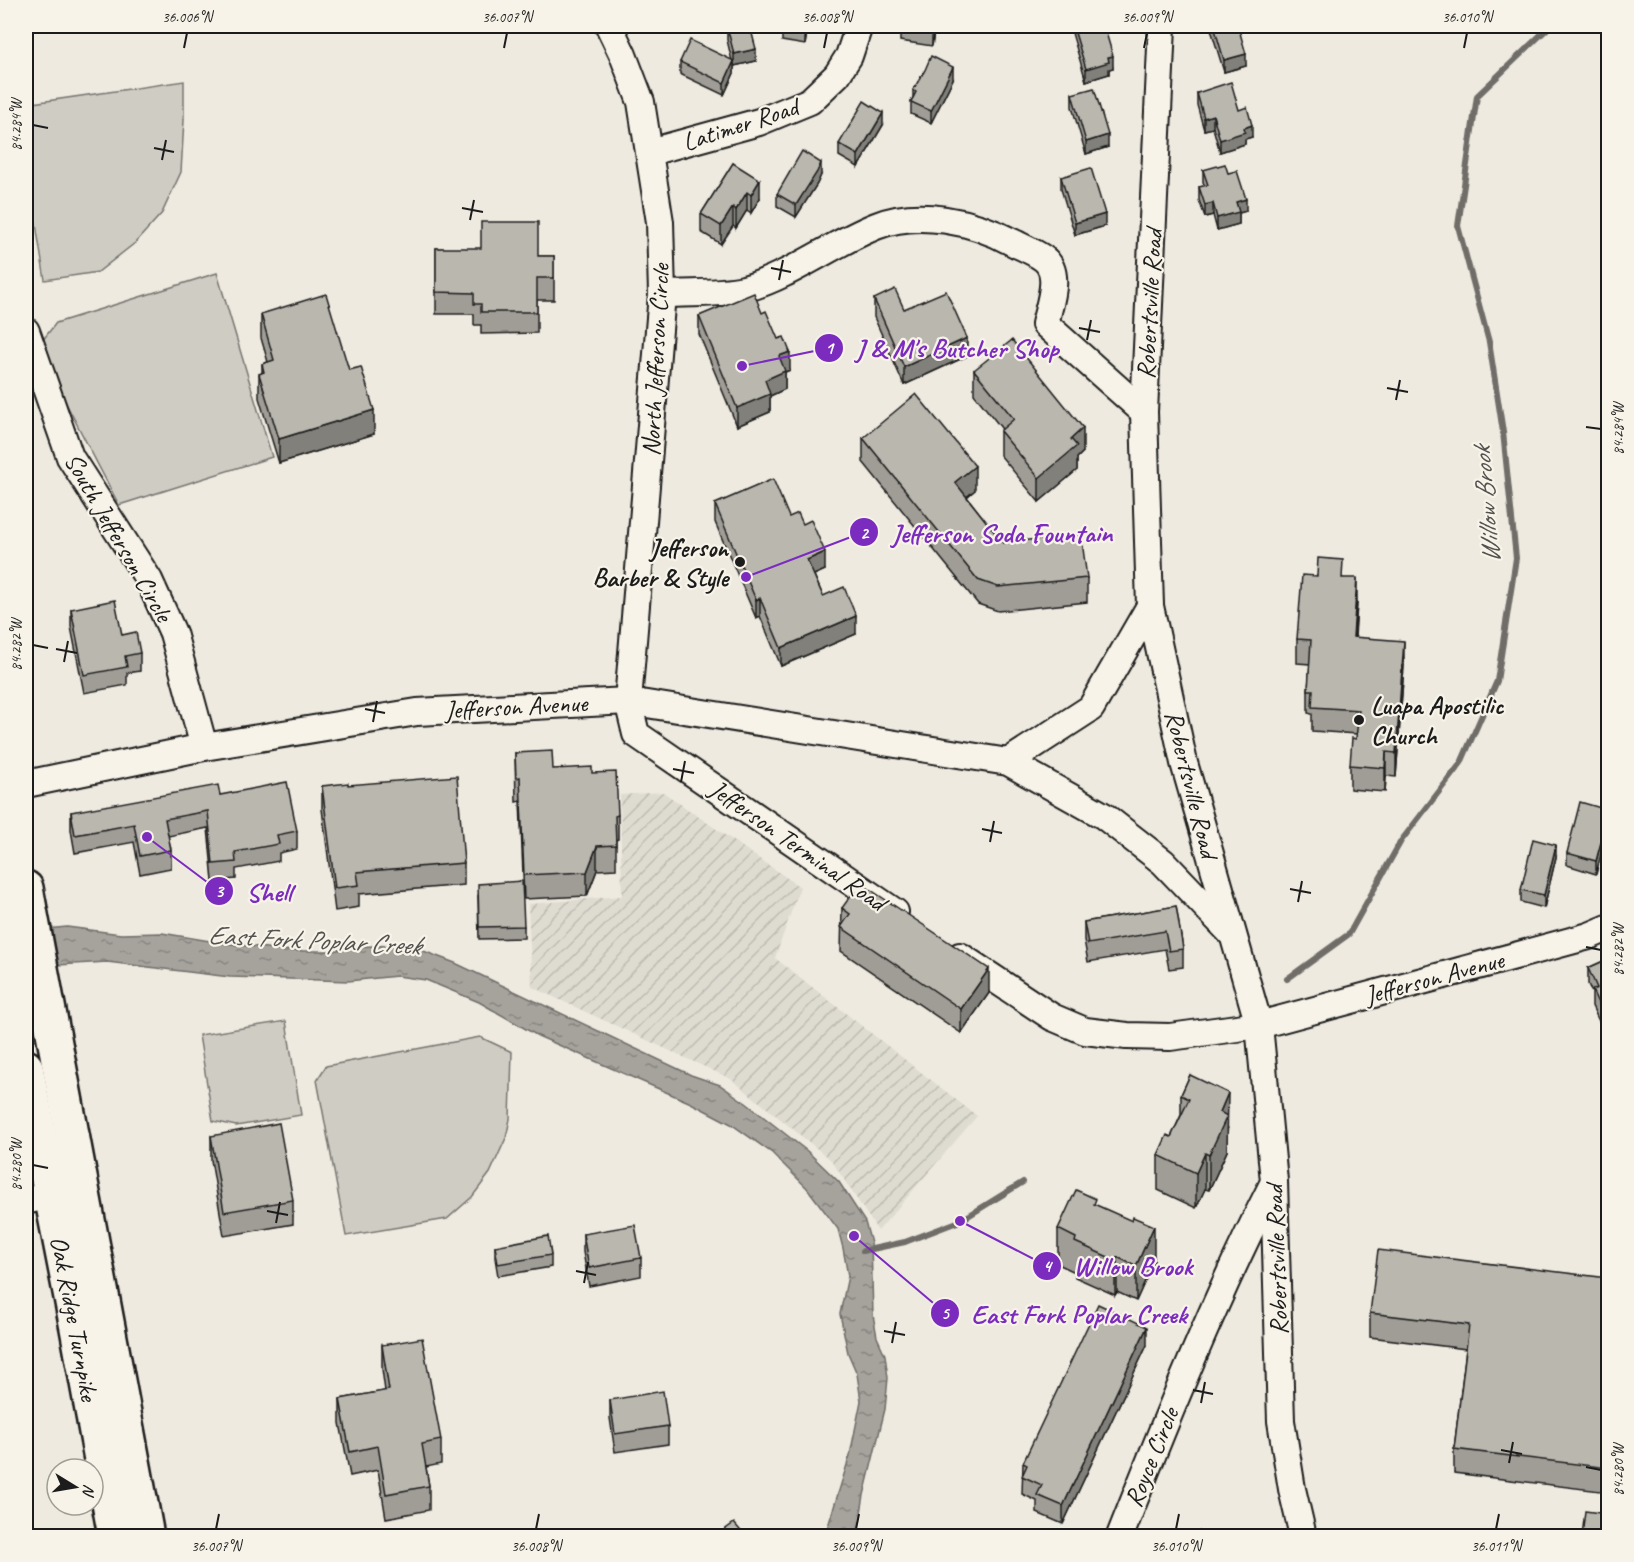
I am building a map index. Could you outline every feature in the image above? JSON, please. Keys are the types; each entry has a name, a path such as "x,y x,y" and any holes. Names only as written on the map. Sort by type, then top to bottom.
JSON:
{"highway":[{"path":"26,892 147,1536"},
{"name":"Oak Ridge Turnpike","path":"26,1067 38,1198 77,1328 115,1536"}],"street":[{"name":"North Jefferson Circle","path":"609,26 641,102 660,222 662,294 628,701"},
{"name":"Latimer Road","path":"650,152 759,122 810,101 837,75 849,56 859,26"},
{"name":"Robertsville Road","path":"1162,26 1144,412 1150,606 1184,764 1259,1025 1274,1181 1281,1421 1292,1489 1303,1536"},
{"path":"662,294 742,289 770,280 877,226 915,217 978,227 999,235 1044,259 1050,265 1054,282 1045,324 1144,412"},
{"name":"South Jefferson Circle","path":"26,331 70,457 149,580 173,633 204,747"},
{"path":"1008,762 1091,708 1150,606"},
{"name":"Jefferson Avenue","path":"26,784 204,747 434,709 628,701 1008,762 1104,816 1163,862 1232,935"},
{"name":"Jefferson Terminal Road","path":"628,701 636,734 914,926"},
{"name":"Jefferson Avenue","path":"1259,1025 1589,936 1608,928"},
{"path":"943,945 1052,1017 1085,1031 1127,1036 1170,1037 1259,1025"},
{"name":"Royce Circle","path":"1120,1536 1173,1401 1246,1237 1274,1181"},
{"path":"38,1198 81,1187"}],"shaded area":[{"path":"184,81 181,172 162,213 135,243 98,272 45,280 26,163 26,104"},
{"path":"217,273 272,457 119,505 44,361 42,341 56,323"},
{"path":"663,792 800,887 775,958 977,1116 878,1231 831,1160 731,1079 532,987 528,904 622,896 620,795"},
{"path":"286,1021 301,1115 236,1126 213,1121 199,1035"},
{"path":"480,1037 512,1052 510,1119 506,1138 490,1173 472,1197 447,1219 346,1236 317,1080 326,1066"}],"water":[{"name":"East Fork Poplar Creek","path":"67,927 121,934 162,933 292,951 333,951 352,947 398,945 413,947 455,963 691,1075 720,1085 746,1103 807,1151 839,1182 865,1222 871,1243 873,1315 877,1337 885,1355 888,1378 885,1409 864,1495 857,1536 825,1536 850,1455 861,1401 857,1374 848,1353 840,1314 848,1276 843,1248 838,1229 807,1188 772,1153 731,1124 691,1103 538,1036 479,1002 426,980 397,976 348,981 230,977 107,962 26,967 46,929"}],"building":[{"path":"750,26 756,49 734,54 727,27"},
{"path":"783,26 806,26 805,32 782,29"},
{"path":"901,26 933,26 932,34 900,29"},
{"path":"1073,26 1104,26 1113,56 1108,57 1109,62 1086,69"},
{"path":"1214,26 1238,26 1246,54 1224,60"},
{"path":"690,40 734,61 724,83 680,62"},
{"path":"931,56 953,67 931,111 911,102 916,92 913,90"},
{"path":"1231,82 1239,110 1247,107 1252,125 1244,128 1245,132 1220,140 1213,115 1204,118 1197,93"},
{"path":"1094,88 1108,135 1086,142 1072,94"},
{"path":"864,101 883,113 858,155 839,144"},
{"path":"802,151 821,163 796,205 777,194"},
{"path":"733,163 760,180 751,195 747,192 736,210 733,207 721,226 701,214"},
{"path":"1225,164 1228,173 1237,171 1246,199 1236,202 1239,212 1217,218 1213,203 1205,205 1199,187 1208,185 1203,170"},
{"path":"1091,168 1105,214 1075,223 1061,177"},
{"path":"481,222 538,222 538,256 554,256 554,278 537,278 537,312 481,312 481,304 474,304 474,293 436,292 436,248 481,248"},
{"path":"895,289 904,309 946,291 967,338 904,367 874,299"},
{"path":"754,293 762,313 766,311 778,339 784,337 790,352 779,356 785,371 765,380 770,394 737,408 699,316"},
{"path":"326,294 349,370 361,367 374,410 279,439 259,374 264,372 262,364 274,360 261,314"},
{"path":"1012,340 1083,428 1071,439 1077,446 1039,478 1000,431 1014,419 974,370"},
{"path":"916,394 975,466 955,482 1003,543 1081,534 1087,578 998,587 978,580 863,438"},
{"path":"773,479 789,517 798,513 803,524 811,520 825,552 807,560 823,596 844,587 856,616 781,648 760,598 756,600 715,504"},
{"path":"1318,558 1343,560 1342,578 1357,578 1353,637 1404,641 1396,753 1386,752 1385,768 1350,765 1352,738 1356,739 1359,710 1312,707 1313,690 1308,690 1311,640 1297,639 1302,575 1317,576"},
{"path":"115,600 122,635 136,632 140,653 125,656 127,667 84,675 71,609"},
{"path":"552,751 553,769 592,767 592,773 616,772 618,815 615,816 616,845 597,846 587,872 524,875 520,777 516,778 515,753"},
{"path":"457,776 464,863 357,872 359,885 335,888 322,786"},
{"path":"287,782 297,831 277,835 279,844 235,852 236,862 213,864 208,811 165,819 171,850 140,856 134,824 75,835 71,812 218,785 220,795"},
{"path":"1580,802 1608,810 1596,861 1567,853"},
{"path":"1533,839 1556,845 1544,895 1521,890"},
{"path":"522,881 524,926 479,927 478,884"},
{"path":"868,888 989,969 961,1009 841,927 850,914 842,908 854,891 862,897"},
{"path":"1176,906 1183,949 1169,951 1165,931 1088,944 1084,922"},
{"path":"1608,959 1608,1014 1604,1016 1592,990 1597,988 1588,968"},
{"path":"1190,1075 1228,1093 1220,1112 1227,1116 1209,1155 1205,1153 1196,1173 1158,1155 1167,1135 1171,1137 1189,1099 1181,1095"},
{"path":"279,1123 293,1200 224,1212 211,1136"},
{"path":"1076,1190 1096,1199 1094,1204 1132,1221 1133,1217 1154,1226 1136,1266 1117,1257 1115,1260 1075,1242 1076,1238 1058,1229"},
{"path":"635,1225 641,1258 589,1268 583,1234"},
{"path":"548,1236 551,1255 498,1264 495,1246"},
{"path":"1378,1250 1608,1278 1608,1468 1454,1449 1469,1325 1370,1313"},
{"path":"1098,1304 1147,1327 1063,1506 1037,1495 1042,1485 1022,1476 1027,1465 1023,1463"},
{"path":"422,1338 441,1440 422,1444 429,1486 386,1494 378,1446 350,1452 340,1399 389,1390 382,1345"},
{"path":"663,1391 668,1426 615,1434 610,1400"},
{"path":"1585,1511 1608,1514 1608,1536 1582,1536"},
{"path":"734,1523 745,1536 716,1536"},
{"path":"1199,1531 1201,1536 1183,1536"}],"waterway":[{"name":"Willow Brook","path":"1287,979 1349,934 1401,841 1461,763 1497,681 1516,558 1503,432 1489,342 1458,226 1477,96 1550,26"},
{"name":"Willow Brook","path":"863,1251 905,1242 960,1221 1023,1182"}],"place":[{"name":"J & M's Butcher Shop","path":"742,366"},
{"name":"Jefferson Barber & Style","path":"740,562"},
{"name":"Jefferson Soda Fountain","path":"746,577"},
{"name":"Luapa Apostilic Church","path":"1359,720"},
{"name":"Shell","path":"147,837"},
{"name":"Willow Brook","path":"960,1221"},
{"name":"East Fork Poplar Creek","path":"854,1236"}]}
